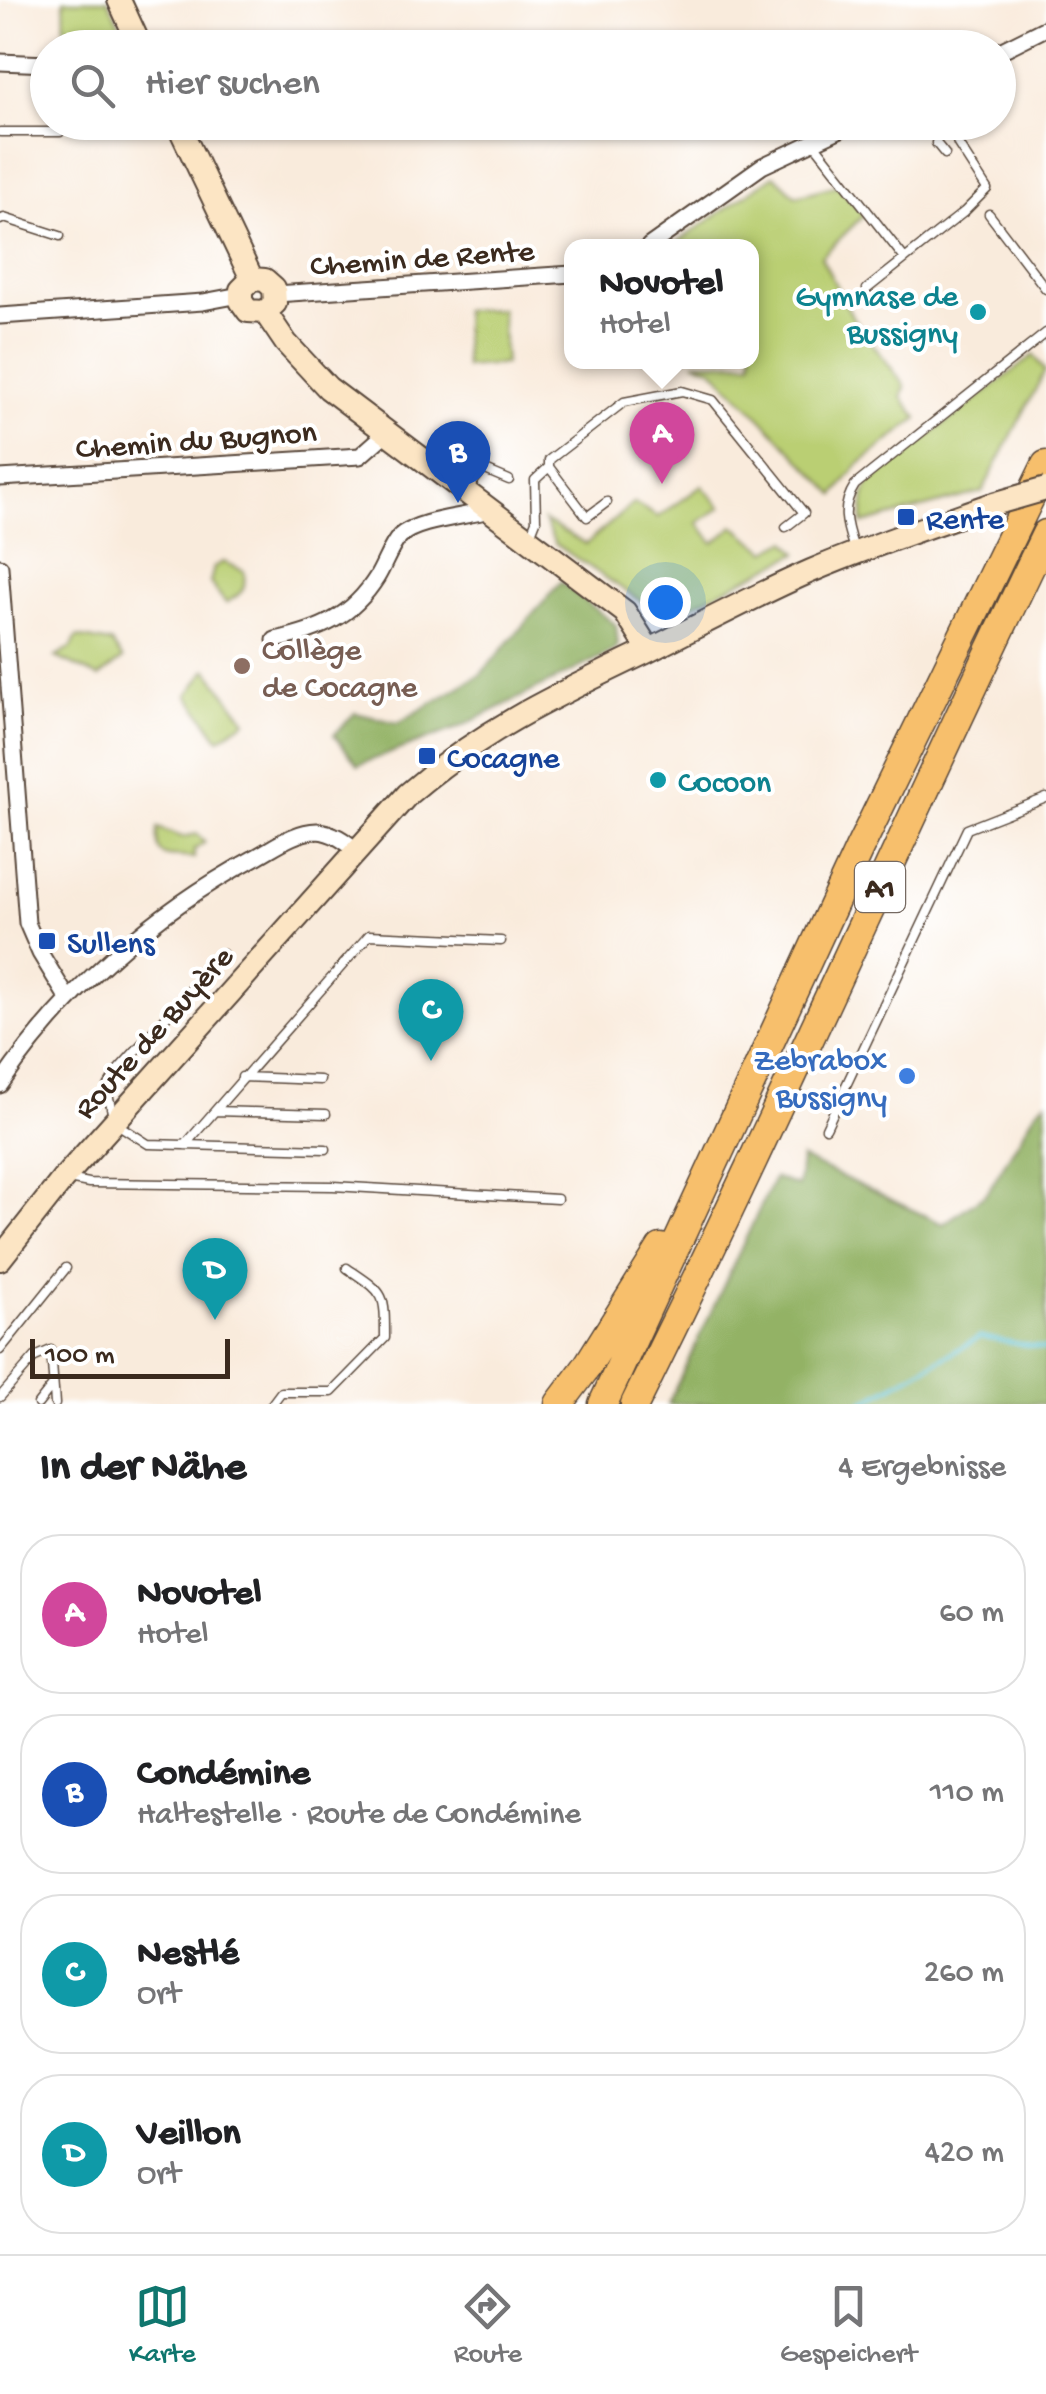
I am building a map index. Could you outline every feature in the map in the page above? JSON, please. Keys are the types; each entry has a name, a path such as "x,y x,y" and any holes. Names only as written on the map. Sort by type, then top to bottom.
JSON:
{"highway":[{"name":"A1","path":"603,1404 858,849 1046,465"},
{"name":"A1","path":"635,1404 718,1237 1046,534"},
{"path":"559,1404 632,1295 722,1148"},
{"path":"655,1404 718,1237"}],"main road":[{"path":"120,0 134,30"},
{"path":"185,140 246,287 265,280 286,343 328,388 625,612 648,650"},
{"name":"Route de Buyère","path":"0,1259 63,1179 408,794 478,739 532,707 770,590 856,554 1046,489"}],"street":[{"path":"1016,43 1046,28"},
{"path":"0,62 30,63"},
{"path":"659,239 762,166 817,140"},
{"name":"Chemin de Rente","path":"271,303 564,275"},
{"path":"0,316 203,302 246,287"},
{"name":"Chemin du Bugnon","path":"0,478 360,456 386,433"},
{"path":"276,640 317,630 337,618 376,578 400,536 417,526 489,510"},
{"path":"0,567 27,923 68,999"},
{"path":"0,1085 32,1039 68,999 136,936 230,872 291,838 316,831 329,833 357,851"}],"lane":[{"path":"0,132 30,132"},
{"path":"937,140 945,154"},
{"path":"867,289 964,212 986,188 956,140"},
{"path":"813,142 905,259"},
{"path":"989,214 1046,289"},
{"path":"0,220 60,236"},
{"path":"856,554 844,506 855,485 1046,333"},
{"path":"528,540 536,522 534,480 548,468 549,460 624,402 682,391 713,400 773,472 804,513 786,527"},
{"path":"548,468 593,526"},
{"path":"465,492 483,469 509,480"},
{"path":"587,518 607,502"},
{"path":"826,1128 967,829 1046,798"},
{"path":"185,1145 368,934 500,942"},
{"path":"223,954 118,1070 107,1088 114,1122 148,1144 326,1148"},
{"path":"242,1076 320,1080"},
{"path":"214,1111 326,1114"},
{"path":"63,1179 89,1183 333,1186 557,1199"},
{"path":"0,1350 66,1268"},
{"path":"272,1404 281,1392 332,1392 385,1338 385,1304 376,1285 347,1268"},
{"path":"0,1397 35,1357 50,1350 55,1404"},
{"path":"38,1404 53,1385"}],"green space":[{"path":"64,0 108,0 122,30 65,30"},
{"path":"774,175 796,196 838,185 864,215 821,257 853,318 905,386 902,397 918,418 857,466 835,495 713,369 759,369 759,239 682,239"},
{"path":"501,309 505,364 465,367 463,310"},
{"path":"1034,355 1045,371 982,492 862,524 865,492 871,480"},
{"path":"702,486 721,507 698,523 714,543 734,526 767,551 787,541 798,553 666,618 555,544 544,521 586,544 634,503 658,517"},
{"path":"223,562 244,571 245,577 242,590 226,603 210,583 214,567"},
{"path":"561,582 616,625 615,650 460,727 358,765 334,735 355,713 398,723 480,675"},
{"path":"77,637 111,643 123,659 99,677 56,657 71,648"},
{"path":"207,669 246,721 219,739 188,695"},
{"path":"158,828 182,837 197,834 205,842 194,850 194,858 165,855 158,847"},
{"path":"1046,1101 1046,1404 668,1404 774,1178 798,1186 801,1158 943,1224 987,1193 1036,1111"}],"waterway":[{"path":"860,1404 980,1337 1046,1349"}],"place":[{"name":"Gymnase de Bussigny","path":"978,312"},
{"name":"Novotel","path":"662,484"},
{"name":"Condémine","path":"458,503"},
{"name":"Rente","path":"906,517"},
{"name":"Collège de Cocagne","path":"242,666"},
{"name":"Cocagne","path":"427,756"},
{"name":"Cocoon","path":"658,780"},
{"name":"Sullens","path":"47,941"},
{"name":"Nestlé","path":"431,1061"},
{"name":"Zebrabox Bussigny","path":"907,1076"},
{"name":"Veillon","path":"215,1320"}]}
